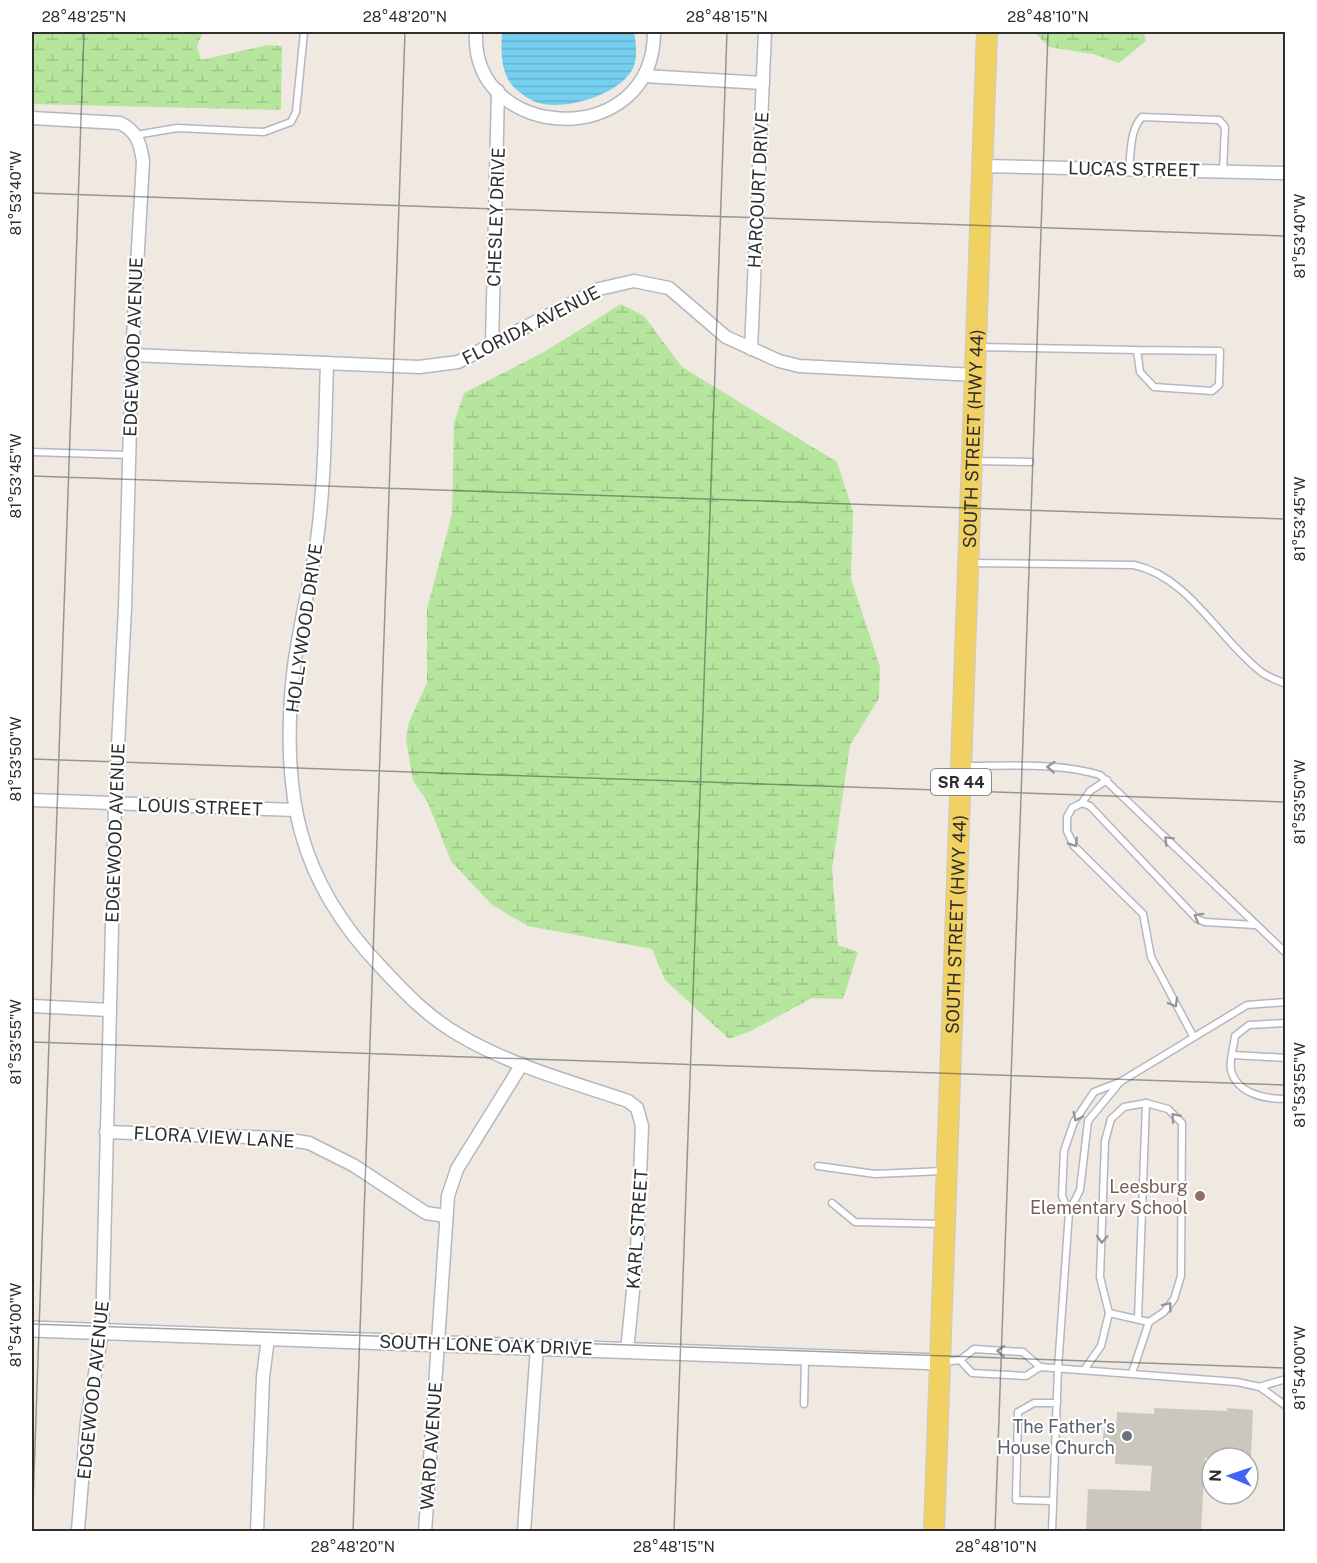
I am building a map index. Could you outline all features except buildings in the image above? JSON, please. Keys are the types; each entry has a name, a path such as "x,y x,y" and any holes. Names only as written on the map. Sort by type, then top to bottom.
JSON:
{"main road":[{"name":"SOUTH STREET (HWY 44)","path":"934,1532 987,32"}],"street":[{"path":"476,32 482,66 498,91 521,109 537,116 578,119 612,108 634,89 644,76 651,59 654,32"},
{"name":"HARCOURT DRIVE","path":"751,349 765,32"},
{"path":"644,76 763,83"},
{"name":"CHESLEY DRIVE","path":"492,344 498,91"},
{"path":"32,118 120,123 130,128 136,135"},
{"name":"EDGEWOOD AVENUE","path":"78,1530 87,1421 102,1332 115,804 132,355 143,161 136,135"},
{"name":"LUCAS STREET","path":"983,165 1286,173"},
{"name":"FLORIDA AVENUE","path":"132,355 439,365 458,362 599,289 634,281 669,288 680,294 720,332 779,361 799,366 976,375"},
{"name":"HOLLYWOOD DRIVE","path":"327,363 319,517 293,684 289,758 296,810 304,844 327,899 367,952 434,1020 476,1044 522,1064 628,1101 637,1108"},
{"name":"LOUIS STREET","path":"32,800 296,810"},
{"path":"32,1006 110,1010"},
{"name":"WARD AVENUE","path":"426,1532 448,1196 457,1169 522,1064"},
{"name":"KARL STREET","path":"627,1351 640,1202 642,1126 637,1108"},
{"name":"FLORA VIEW LANE","path":"106,1132 278,1138 309,1143 353,1165 426,1213 445,1216"},
{"name":"SOUTH LONE OAK DRIVE","path":"32,1329 940,1362"},
{"path":"258,1532 263,1377 268,1338"},
{"path":"524,1532 537,1347"}],"lane":[{"path":"136,135 177,128 264,132 291,122 296,112 304,32"},
{"path":"1129,169 1134,130 1136,123 1142,117 1219,120 1225,127 1223,171"},
{"path":"977,347 1220,351 1219,385 1212,391 1154,387 1140,372 1137,350"},
{"path":"32,452 129,455"},
{"path":"973,461 1030,462"},
{"path":"969,563 1134,565 1154,569 1176,585 1262,672 1286,684"},
{"path":"962,766 1083,770 1107,780 1286,953"},
{"path":"1107,780 1090,791 1082,803 1072,808 1067,817 1067,831 1074,846 1143,914 1150,957 1193,1036"},
{"path":"1082,803 1090,806 1197,919 1255,925"},
{"path":"1070,1212 1062,1196 1064,1151 1074,1122 1094,1092 1120,1082 1247,1005 1286,1002"},
{"path":"1286,1023 1249,1025 1235,1036 1231,1069 1242,1088 1265,1099 1286,1099"},
{"path":"1233,1055 1286,1058"},
{"path":"1052,1532 1058,1368 1070,1212 1080,1190 1088,1121 1120,1082"},
{"path":"1138,1320 1146,1103"},
{"path":"1084,1370 1101,1346 1109,1313 1101,1277 1105,1141 1111,1119 1124,1107 1146,1103 1168,1109 1182,1123 1184,1153 1181,1276 1173,1299 1164,1312 1149,1322 1132,1374"},
{"path":"818,1166 875,1174 947,1171"},
{"path":"832,1203 855,1222 945,1224"},
{"path":"1109,1313 1149,1322"},
{"path":"940,1362 960,1360 974,1349 1023,1352 1040,1367"},
{"path":"804,1404 805,1357"},
{"path":"960,1360 972,1373 1026,1376 1040,1367 1237,1382 1259,1387 1286,1406"},
{"path":"1259,1387 1286,1379"},
{"path":"1053,1501 1016,1500 1018,1412 1034,1403 1057,1403"}],"green space":[{"path":"32,32 203,32 197,46 201,60 268,45 282,46 281,110 32,104"},
{"path":"1038,32 1144,32 1146,41 1119,63 1093,54 1049,47 1037,35"},
{"path":"621,304 644,316 682,367 837,462 853,511 851,579 880,667 879,698 850,745 832,869 838,945 858,952 843,999 812,998 751,1031 729,1039 665,980 652,949 528,926 492,905 451,861 427,801 413,781 406,739 409,722 427,683 427,609 452,514 454,423 464,393 544,352"}],"water":[{"path":"502,32 634,32 635,64 627,77 605,93 563,105 539,103 521,93 508,79 502,59"}],"place":[{"name":"Leesburg Elementary School","path":"1200,1196"},
{"name":"The Father's House Church","path":"1127,1436"}]}
